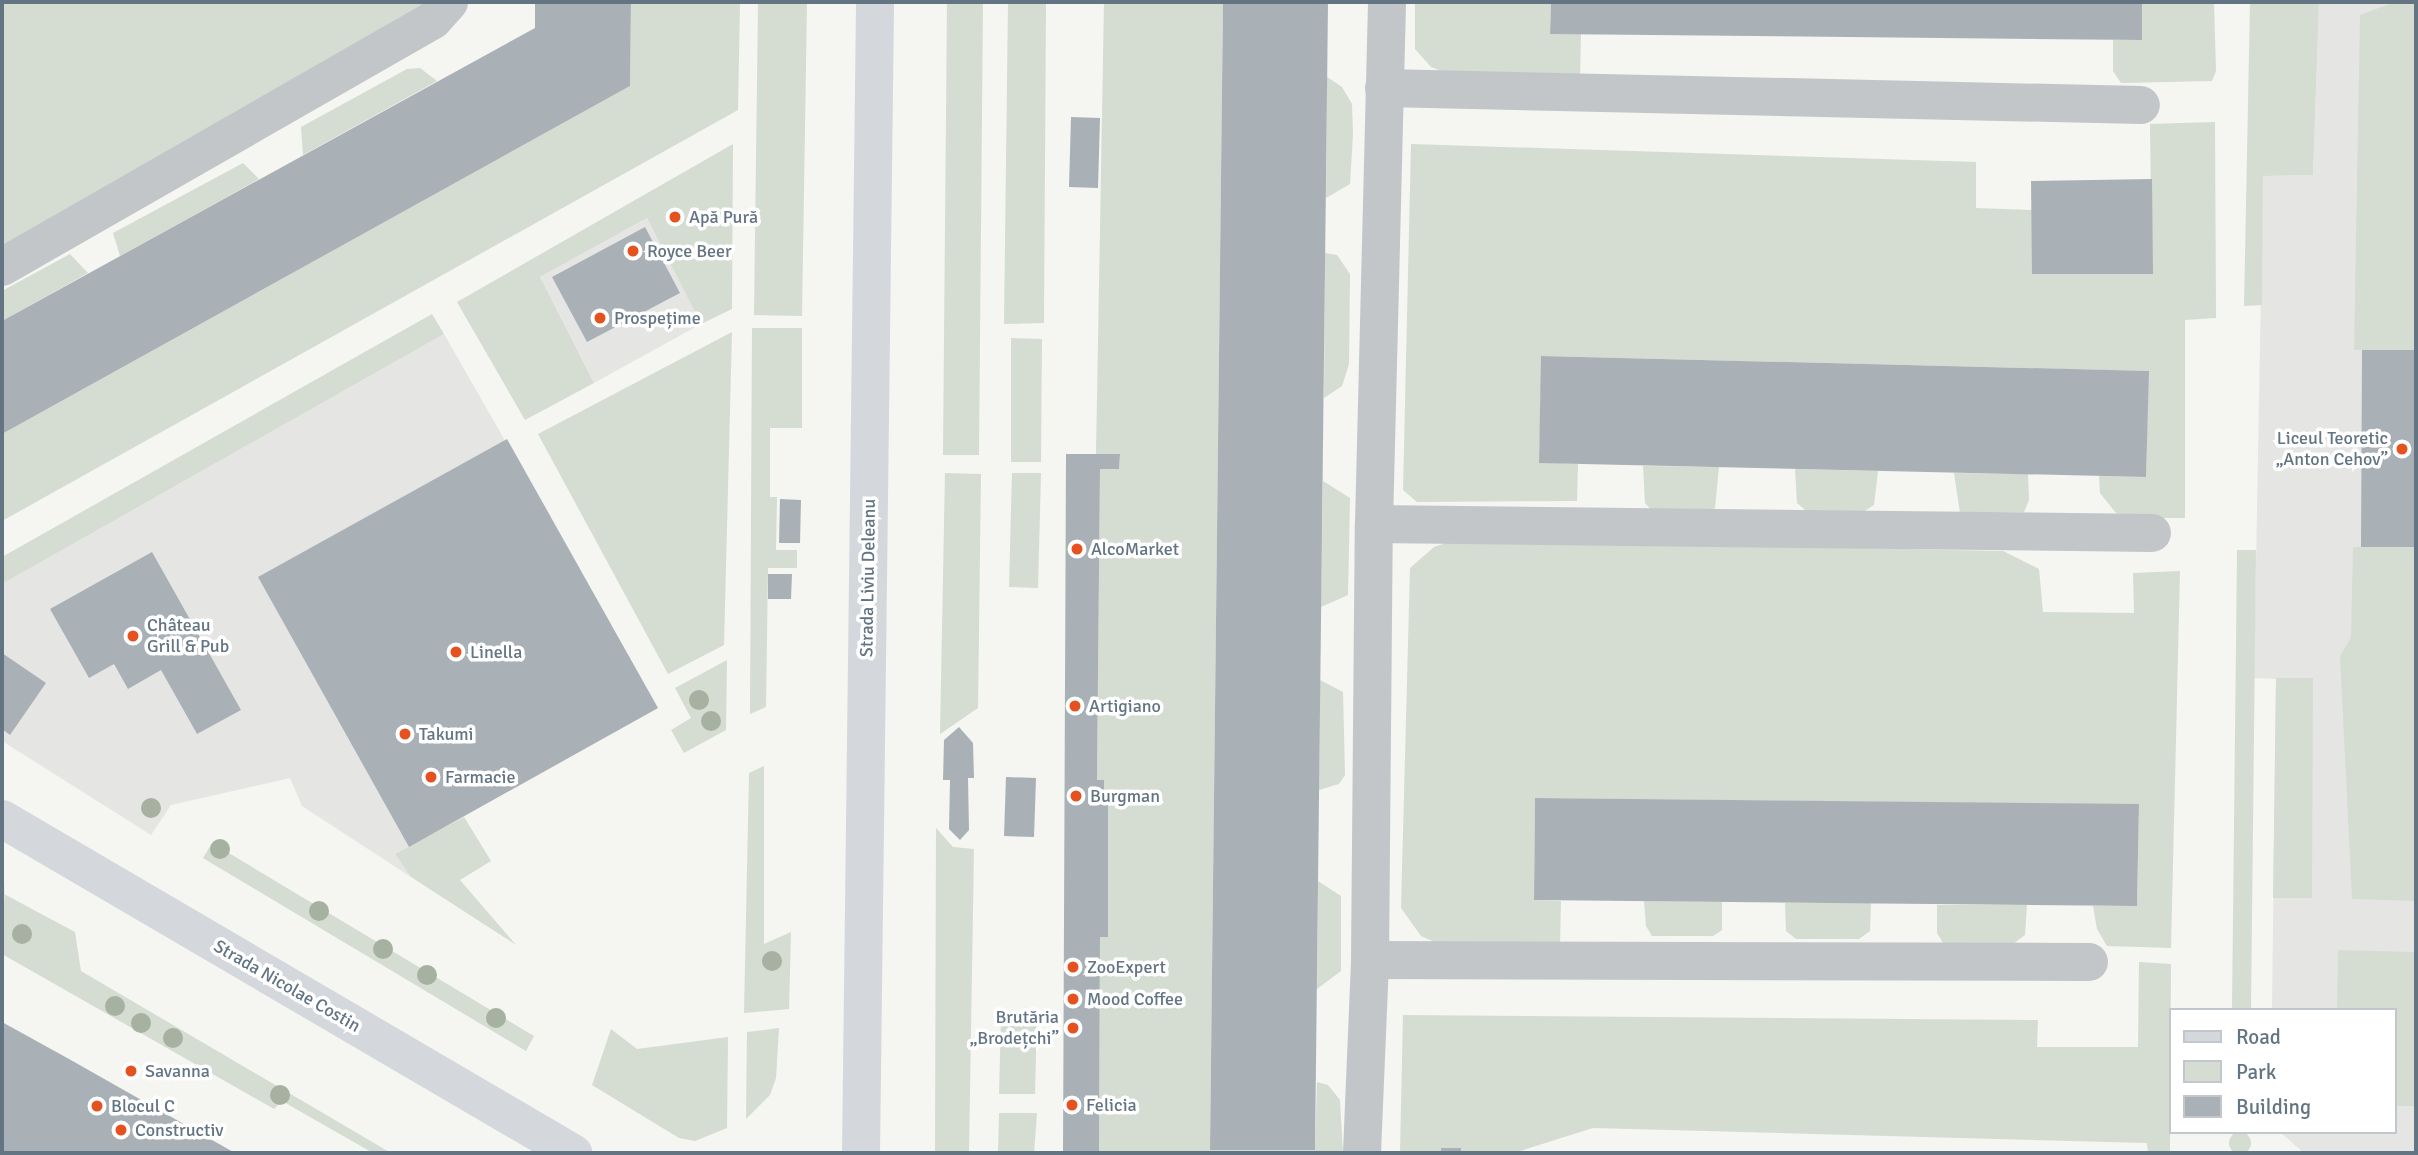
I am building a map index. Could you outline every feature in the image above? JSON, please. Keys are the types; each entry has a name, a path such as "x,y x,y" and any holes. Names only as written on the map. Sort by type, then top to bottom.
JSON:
{"main road":[{"name":"Strada Liviu Deleanu","path":"861,1153 875,2"},
{"name":"Strada Nicolae Costin","path":"2,819 573,1153"}],"lane":[{"path":"2,267 433,20 449,2"},
{"path":"1362,1153 1370,960 1374,524 1387,2"},
{"path":"1384,88 2141,105"},
{"path":"1374,524 2152,533"},
{"path":"1370,960 2090,961"}],"shaded area":[{"path":"2319,2 2416,2 2416,1153 2304,1153 2282,1134 2397,1134 2397,1008 2272,1008 2276,679 2254,678 2263,176 2313,175"},
{"path":"647,218 701,324 594,383 540,277"},
{"path":"444,334 658,708 395,854 411,877 302,806 290,778 171,805 151,835 2,741 2,584"}],"green space":[{"path":"2,2 438,2 41,227 2,245"},
{"path":"631,2 740,2 738,110 2,521 2,434 630,86"},
{"path":"758,2 807,2 802,316 754,315"},
{"path":"947,2 983,2 979,455 943,455"},
{"path":"1008,2 1046,2 1044,323 1004,324"},
{"path":"1104,2 1223,2 1210,1149 1315,1150 1317,1082 1328,1085 1340,1100 1343,1153 1099,1153 1100,937 1108,936 1108,804 1104,803 1104,780 1097,780 1100,469 1119,469 1120,454 1096,454"},
{"path":"1415,2 1551,2 1550,34 1581,34 1580,81 1454,76 1431,67 1415,49"},
{"path":"2142,2 2214,2 2216,71 2212,81 2121,83 2113,71 2113,40 2141,40"},
{"path":"2250,2 2319,2 2313,175 2263,176 2262,305 2244,306"},
{"path":"2392,3 2416,4 2416,350 2354,350 2360,15"},
{"path":"420,68 437,81 303,155 301,127 407,69"},
{"path":"1327,77 1342,87 1352,104 1353,134 1350,184 1326,198"},
{"path":"2215,122 2216,318 2185,320 2185,518 2132,518 2116,513 2100,493 2099,476 2146,477 2148,371 1542,356 1539,462 1578,464 1577,501 1417,502 1403,490 1411,144 1976,162 1976,208 2032,210 2033,274 2152,274 2150,124"},
{"path":"733,144 732,309 701,324 647,218 540,277 594,383 525,420 457,302"},
{"path":"243,163 259,179 120,256 113,233"},
{"path":"1325,253 1337,255 1350,274 1349,364 1342,386 1324,398"},
{"path":"70,254 88,273 2,321 2,291"},
{"path":"432,314 444,334 2,584 2,557"},
{"path":"752,328 802,328 802,428 770,428 770,497 777,497 776,550 797,550 797,568 768,568 766,707 750,714"},
{"path":"732,332 724,645 668,674 538,434"},
{"path":"1011,338 1042,339 1041,462 1011,462"},
{"path":"1643,466 1719,467 1715,508 1701,513 1653,512 1645,503"},
{"path":"1795,469 1878,471 1874,505 1858,515 1810,514 1797,503"},
{"path":"945,473 981,474 978,708 940,734"},
{"path":"1012,473 1041,473 1038,588 1009,587"},
{"path":"1954,473 2028,474 2029,500 2024,512 1960,513"},
{"path":"1323,481 1350,498 1348,595 1321,607"},
{"path":"1455,540 2003,551 2039,569 2043,612 2134,613 2133,573 2180,571 2171,948 2107,946 2097,929 2093,906 2137,906 2139,805 1535,798 1534,900 1561,901 1560,945 1441,945 1421,936 1401,908 1410,568 1434,547"},
{"path":"2353,547 2416,547 2416,901 2352,899 2340,656 2351,638"},
{"path":"2237,550 2256,550 2251,1008 2232,1008"},
{"path":"727,660 726,730 684,753 671,730 691,718 675,688"},
{"path":"2276,678 2313,678 2312,898 2273,898"},
{"path":"1320,680 1343,692 1345,775 1339,784 1319,790"},
{"path":"764,766 764,944 791,932 789,1009 744,1013 749,773"},
{"path":"464,817 491,861 460,880 516,945 411,877 395,854"},
{"path":"936,828 953,847 974,849 969,1153 935,1153"},
{"path":"212,843 534,1036 526,1051 203,858"},
{"path":"1318,881 1341,896 1341,971 1317,989"},
{"path":"4,894 75,932 81,971 391,1153 373,1153 282,1101 274,1109 2,954"},
{"path":"1644,901 1722,902 1722,930 1713,936 1652,936 1646,926"},
{"path":"1785,903 1871,903 1870,931 1859,939 1796,939 1786,931"},
{"path":"1937,905 2027,905 2025,935 2013,944 1943,943 1937,933"},
{"path":"2338,950 2416,952 2416,1106 2397,1106 2397,1008 2337,1008"},
{"path":"2139,962 2171,964 2170,1153 2148,1153 2147,1143 1593,1128 1514,1153 1400,1153 1403,1015 2038,1020 2037,1047 2138,1047"},
{"path":"1001,1019 1037,1019 1035,1094 999,1094"},
{"path":"779,1028 776,1078 770,1095 746,1119 747,1032"},
{"path":"611,1029 637,1049 728,1037 727,1128 695,1141 679,1138 592,1085"},
{"path":"999,1113 1037,1113 1034,1153 998,1153"},
{"path":"2246,1134 2250,1139 2248,1151 2240,1154 2232,1151 2229,1143 2232,1135"}],"building":[{"path":"535,2 631,2 630,86 2,434 2,321 535,28"},
{"path":"1223,2 1328,2 1315,1150 1210,1150"},
{"path":"1551,2 2142,2 2142,40 1550,34"},
{"path":"1071,117 1100,118 1098,188 1069,187"},
{"path":"2152,179 2153,274 2032,274 2031,181"},
{"path":"675,210 681,212 681,224 675,226 669,224 667,218 669,212"},
{"path":"645,227 680,293 587,342 552,277"},
{"path":"2362,350 2416,350 2416,547 2361,547"},
{"path":"1541,356 2149,371 2146,477 1539,463"},
{"path":"507,439 658,708 409,847 258,577"},
{"path":"1066,454 1120,454 1119,469 1100,469 1097,780 1104,780 1104,803 1108,803 1108,937 1100,937 1099,1153 1063,1153"},
{"path":"780,499 801,500 800,543 779,543"},
{"name":"Château Grill & Pub","path":"152,552 241,710 197,734 161,670 128,689 114,664 89,678 50,609"},
{"path":"768,574 792,574 791,599 768,599"},
{"path":"2,653 46,683 10,735 2,729"},
{"path":"959,727 973,743 974,778 968,778 969,830 960,840 949,829 950,780 943,780 944,740"},
{"path":"1006,777 1036,778 1034,837 1004,836"},
{"path":"1535,798 2139,804 2137,906 1534,900"},
{"name":"Blocul C","path":"2,1022 69,1059 235,1153 2,1153"},
{"path":"1441,1148 1461,1148 1461,1153 1441,1153"}],"place":[{"name":"Apă Pură","path":"675,217"},
{"name":"Royce Beer","path":"633,251"},
{"name":"Prospețime","path":"600,318"},
{"name":"Liceul Teoretic „Anton Cehov”","path":"2402,449"},
{"name":"AlcoMarket","path":"1077,549"},
{"name":"Château Grill & Pub","path":"133,636"},
{"name":"Linella","path":"456,652"},
{"name":"Artigiano","path":"1075,706"},
{"name":"Takumi","path":"405,734"},
{"name":"Farmacie","path":"431,777"},
{"name":"Burgman","path":"1076,796"},
{"name":"ZooExpert","path":"1073,967"},
{"name":"Mood Coffee","path":"1073,999"},
{"name":"Brutăria „Brodețchi”","path":"1073,1028"},
{"name":"Savanna","path":"131,1071"},
{"name":"Felicia","path":"1072,1105"},
{"name":"Blocul C","path":"97,1106"},
{"name":"Constructiv","path":"121,1130"}]}
